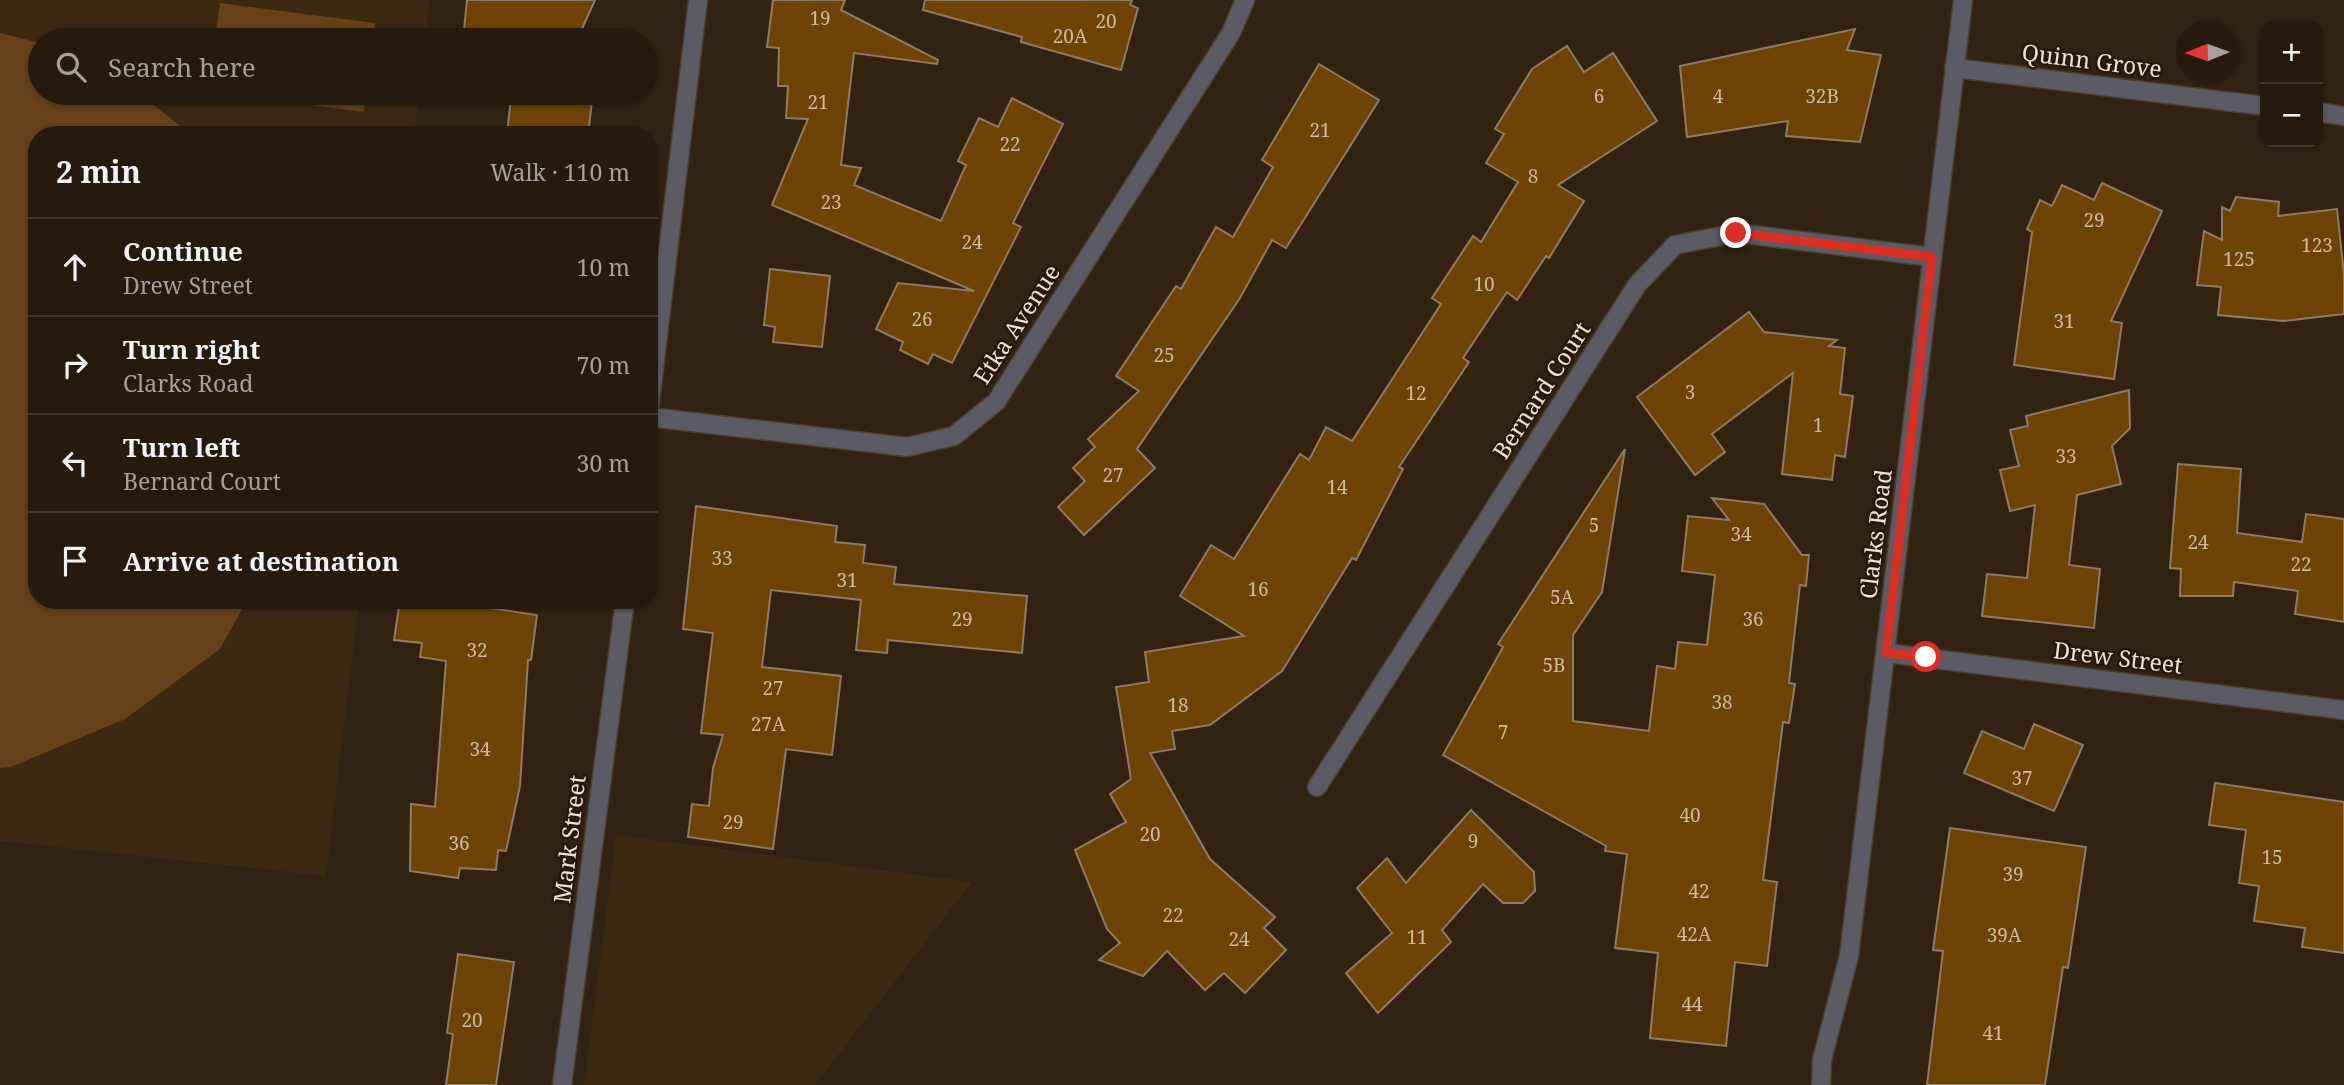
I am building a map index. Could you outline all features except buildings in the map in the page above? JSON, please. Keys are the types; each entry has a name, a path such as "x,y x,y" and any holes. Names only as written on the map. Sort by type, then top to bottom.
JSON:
{"street":[{"path":"658,335 698,0"},
{"name":"Etka Avenue","path":"658,418 907,447 954,436 996,402 1231,33 1245,0"},
{"name":"Clarks Road","path":"1819,1080 1849,956 1963,0"},
{"name":"Quinn Grove","path":"1954,68 2260,105"},
{"path":"2323,113 2344,116"},
{"name":"Bernard Court","path":"1317,787 1637,285 1675,245 1736,233 1932,257"},
{"name":"Mark Street","path":"562,1085 624,609"},
{"name":"Drew Street","path":"1886,653 2344,709"}],"shaded area":[{"path":"0,0 430,0 426,28 28,28 28,105 418,105 415,126 28,126 28,609 358,609 326,876 0,841"},
{"path":"220,3 375,23 374,28 217,28"},
{"path":"0,33 28,40 28,105 154,105 180,126 28,126 28,609 242,609 220,649 125,719 11,767 0,768"},
{"path":"311,105 365,105 364,112"},
{"path":"616,835 972,882 815,1085 584,1085"}],"route":[{"path":"1736,233 1932,257 1886,653 1926,657"}]}
